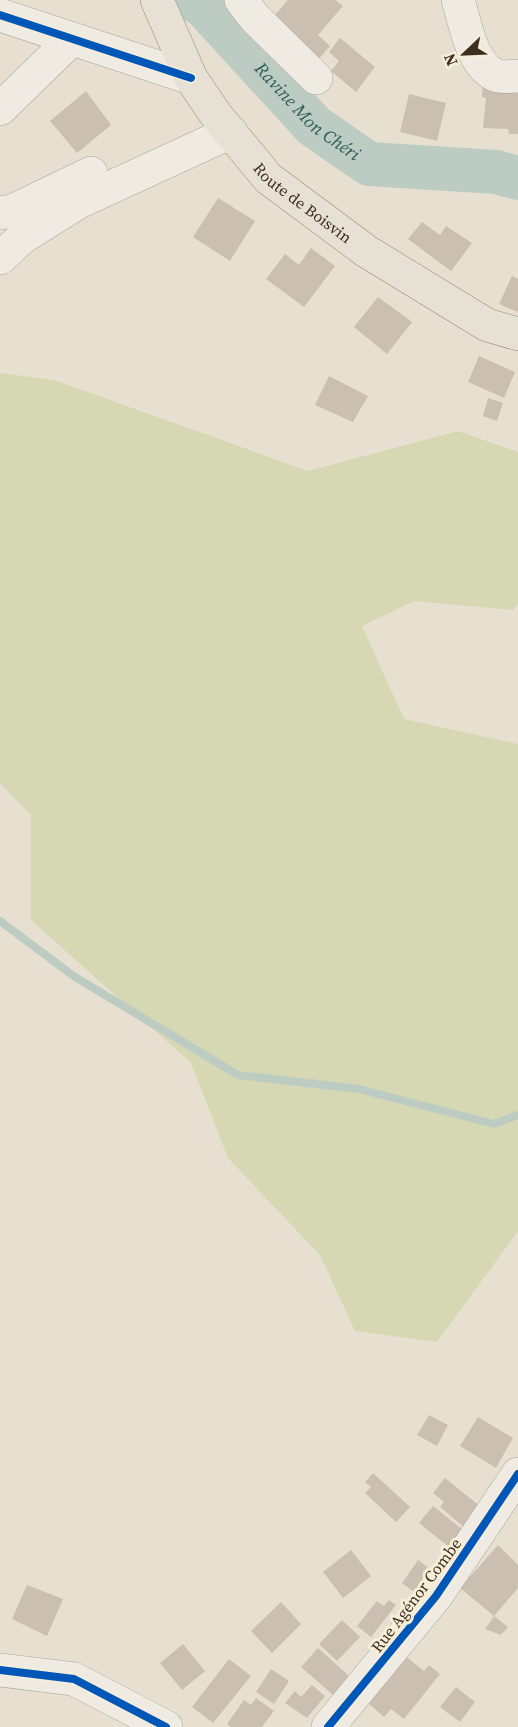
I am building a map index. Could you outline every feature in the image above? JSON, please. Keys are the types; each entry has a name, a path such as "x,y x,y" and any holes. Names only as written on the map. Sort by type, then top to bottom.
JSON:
{"main road":[{"name":"Route de Boisvin","path":"158,0 191,78 223,123 268,178 366,251 488,325 518,334"}],"street":[{"path":"241,0 255,18 316,78"},
{"path":"458,0 477,56 487,70 497,76 518,76"},
{"path":"0,15 191,78"},
{"path":"0,109 72,39"},
{"path":"0,213 12,211 223,123"},
{"path":"0,258 23,237 79,202 223,123"},
{"name":"Rue Agénor Combe","path":"328,1727 435,1596 518,1474"},
{"path":"0,1670 74,1678 166,1727"}],"green space":[{"path":"0,373 54,380 308,471 458,431 518,452 518,603 513,610 414,601 362,626 404,719 518,744 518,1231 437,1342 355,1331 320,1255 228,1158 191,1063 31,920 31,815 0,783"}],"building":[{"path":"288,0 335,0 343,6 318,35 330,46 316,62 269,22"},
{"path":"340,38 375,67 356,92 331,71 339,61 329,52"},
{"path":"483,82 518,87 518,134 509,134 508,129 483,128 486,98 482,97"},
{"path":"86,91 111,125 77,153 50,121"},
{"path":"409,94 446,103 437,141 400,132"},
{"path":"218,198 255,221 230,261 193,237"},
{"path":"422,222 440,235 446,226 472,243 451,271 408,239"},
{"path":"311,248 335,266 304,307 266,279 285,254 299,265"},
{"path":"512,276 518,279 518,312 499,304"},
{"path":"378,297 412,322 387,354 354,327"},
{"path":"479,356 515,372 504,398 468,382"},
{"path":"329,376 368,396 353,422 315,405"},
{"path":"488,398 503,403 497,421 483,416"},
{"path":"429,1415 448,1425 437,1446 417,1435"},
{"path":"478,1417 513,1438 496,1468 460,1446"},
{"path":"373,1473 410,1507 396,1522 365,1493 371,1487 365,1482"},
{"path":"445,1478 481,1507 465,1528 440,1507 444,1502 433,1493"},
{"path":"433,1506 463,1530 449,1547 419,1523"},
{"path":"498,1545 518,1565 518,1588 494,1616 460,1588"},
{"path":"351,1550 371,1576 343,1598 323,1572"},
{"path":"418,1560 430,1569 414,1592 402,1583"},
{"path":"27,1585 63,1599 47,1636 12,1619"},
{"path":"389,1600 396,1605 371,1637 357,1626 377,1601 384,1606"},
{"path":"281,1602 301,1624 272,1653 251,1631"},
{"path":"494,1616 508,1627 501,1635 485,1629"},
{"path":"342,1620 360,1637 337,1661 319,1644"},
{"path":"183,1644 205,1671 182,1690 160,1663"},
{"path":"318,1648 349,1676 333,1695 301,1667"},
{"path":"398,1650 424,1671 429,1665 440,1674 404,1719 391,1709 384,1717 360,1696"},
{"path":"229,1659 251,1676 213,1723 192,1707"},
{"path":"271,1669 289,1681 274,1704 256,1692"},
{"path":"312,1685 325,1696 307,1718 285,1703 295,1691 301,1697"},
{"path":"456,1687 475,1702 460,1722 440,1707"},
{"path":"256,1698 274,1711 262,1727 231,1727 227,1724 244,1700 251,1705"}],"waterway":[{"name":"Ravine Mon Chéri","path":"194,0 204,6 314,126 369,164 496,172 518,178"},
{"path":"0,921 75,977 238,1075 359,1089 494,1124 518,1115"}],"cycle path":[{"path":"0,15 191,78"},
{"path":"328,1727 436,1596 518,1474"},
{"path":"0,1670 74,1679 166,1727"}]}
